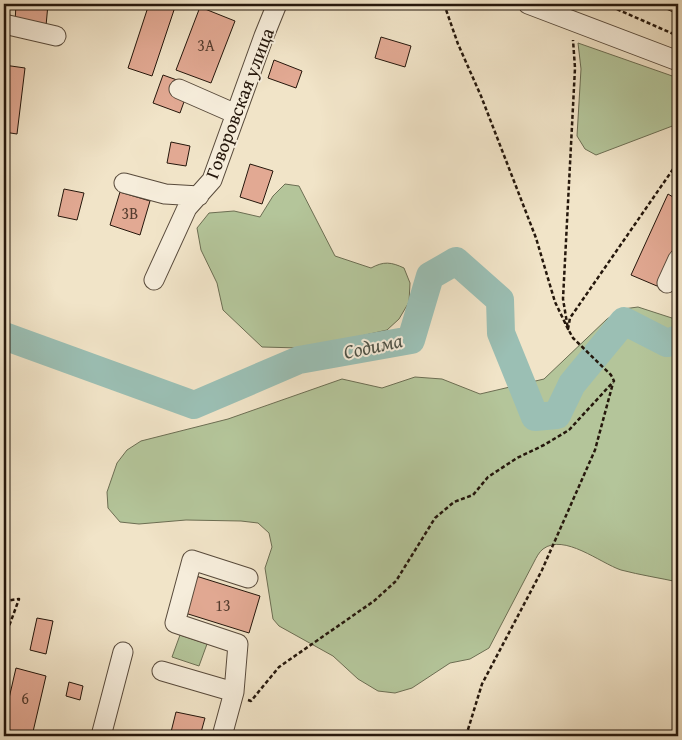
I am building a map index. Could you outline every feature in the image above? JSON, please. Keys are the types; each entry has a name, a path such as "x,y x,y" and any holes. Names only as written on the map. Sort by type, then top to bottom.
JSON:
{"street":[{"name":"Говоровская улица","path":"154,280 187,208 212,180 277,4"},
{"path":"528,4 678,61"},
{"path":"4,24 56,36"},
{"path":"179,89 236,114"},
{"path":"124,183 165,194 199,196"},
{"path":"667,283 678,259"},
{"path":"222,736 234,693 238,644 174,623 192,560 248,578"},
{"path":"101,736 123,652"},
{"path":"162,671 234,693"}],"path":[{"path":"444,4 458,44 481,96 536,238 555,302 573,338 611,375 614,381 595,450 542,570 482,684 466,736"},
{"path":"605,4 678,36"},
{"path":"568,328 563,299 575,68 572,21"},
{"path":"568,328 570,318 678,162"},
{"path":"234,693 251,701 279,667 374,601 396,581 435,518 454,502 473,495 488,477 569,430 614,381"},
{"path":"4,601 19,599 4,640"}],"green space":[{"path":"578,43 678,78 678,120 675,125 596,155 585,149 577,136 581,69"},
{"path":"285,184 299,186 335,256 371,268 388,263 404,268 410,283 409,302 399,319 387,330 300,348 262,347 223,310 217,283 201,250 197,228 209,213 234,211 260,217 273,196"},
{"path":"638,307 678,320 678,582 621,570 571,547 552,545 543,549 538,555 489,648 470,659 450,663 412,688 395,693 378,691 358,679 333,656 279,626 273,619 265,568 272,547 269,533 258,523 186,520 139,524 120,522 108,508 107,492 117,463 127,450 141,441 228,419 342,379 382,388 415,377 442,379 480,394 544,379 607,319 623,309"},
{"path":"180,635 207,644 199,666 172,657"}],"building":[{"path":"16,4 48,4 46,26 15,23"},
{"path":"149,4 165,4 175,7 152,76 128,68"},
{"path":"654,4 678,4 678,14"},
{"path":"200,7 235,21 211,83 176,70"},
{"path":"381,37 411,46 405,67 375,58"},
{"path":"274,60 302,71 296,88 268,78"},
{"path":"4,65 25,68 17,134 4,132"},
{"path":"163,75 177,80 185,99 180,113 153,103"},
{"path":"171,142 190,146 186,166 167,163"},
{"path":"250,164 273,171 262,204 240,197"},
{"path":"678,186 678,239 657,286 631,275 668,194 673,197"},
{"path":"64,189 84,193 77,220 58,216"},
{"path":"120,192 150,201 140,235 110,225"},
{"path":"196,576 260,596 249,633 185,613"},
{"path":"37,618 53,621 46,654 30,650"},
{"path":"16,668 46,676 32,736 4,736 4,720"},
{"path":"69,682 83,686 80,700 66,696"},
{"path":"176,712 205,718 200,736 170,736"}],"waterway":[{"name":"Содима","path":"4,336 194,405 299,360 411,340 430,276 456,261 500,300 501,333 535,417 557,415 572,384 624,321 667,343 678,339"}]}
